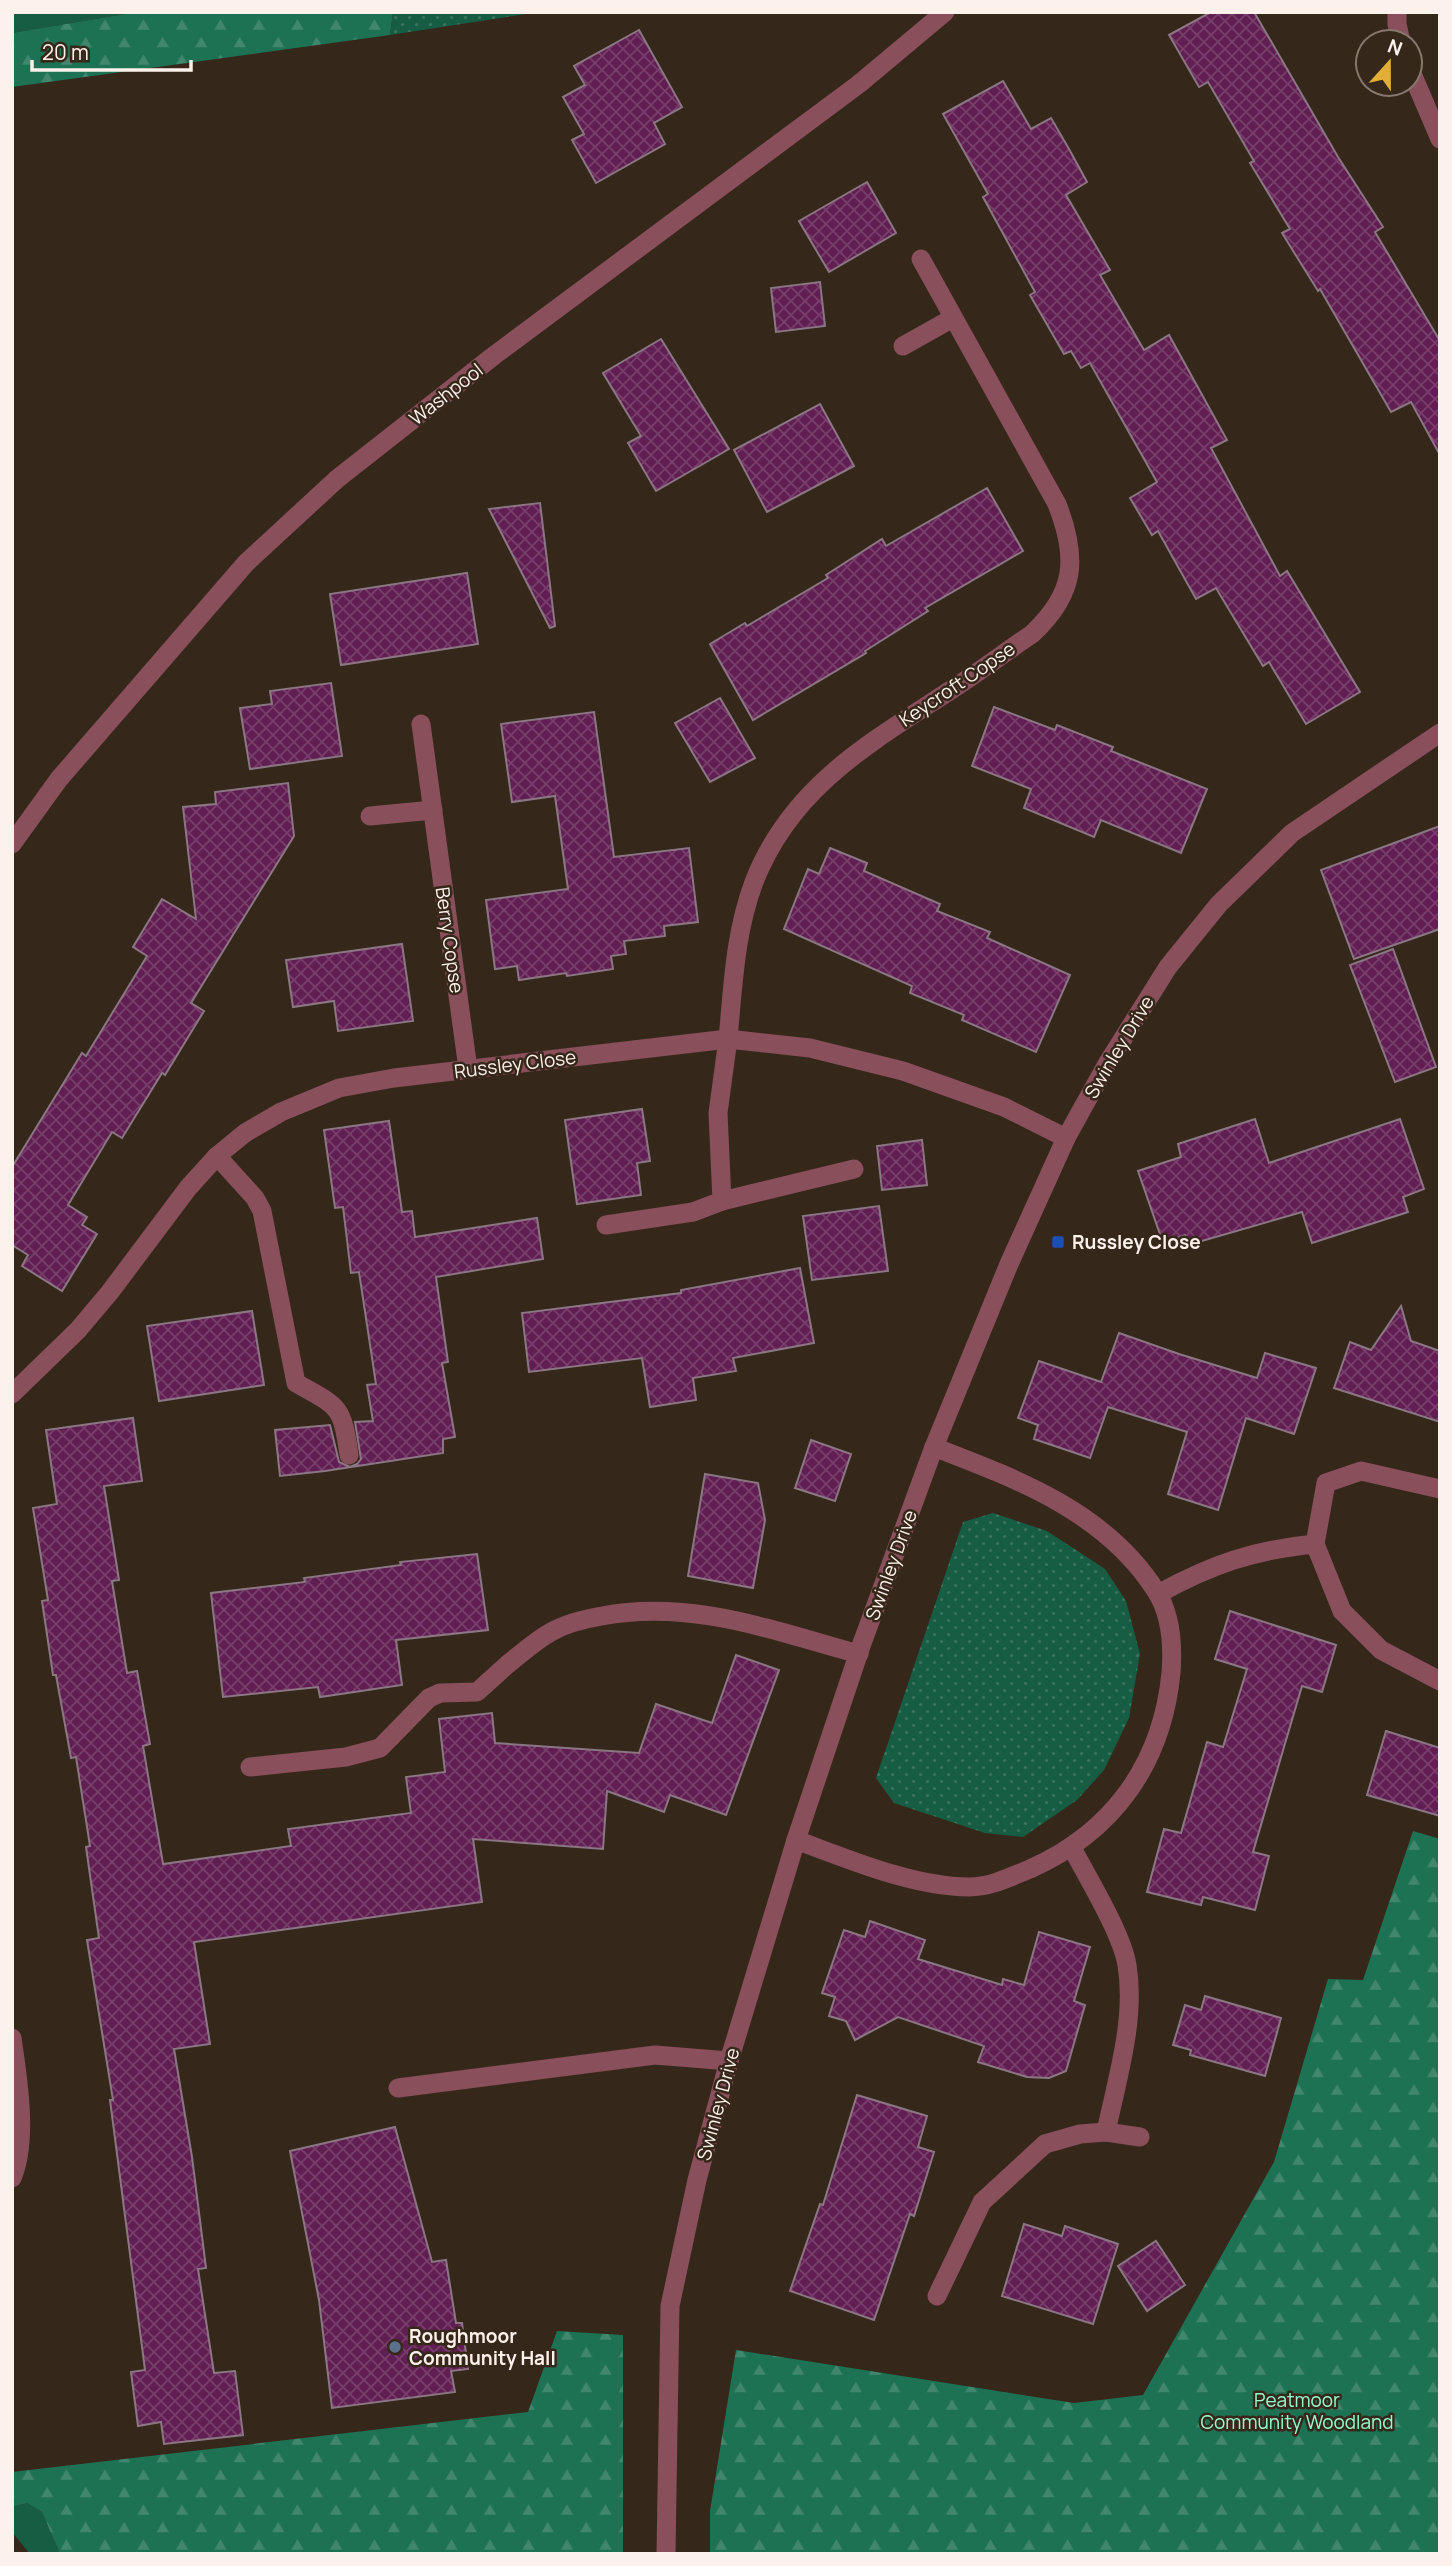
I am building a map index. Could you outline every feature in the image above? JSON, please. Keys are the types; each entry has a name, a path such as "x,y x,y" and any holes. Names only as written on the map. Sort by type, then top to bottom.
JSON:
{"street":[{"name":"Washpool","path":"12,844 59,779 246,563 337,479 496,355 859,84 945,12"},
{"path":"1422,98 1440,139"},
{"name":"Keycroft Copse","path":"722,1201 718,1113 737,944 746,908 766,856 792,814 809,794 862,748 1032,634 1046,621 1064,593 1069,575 1069,541 1057,504 921,259"},
{"path":"903,346 953,318"},
{"name":"Berry Copse","path":"421,724 468,1069"},
{"name":"Swinley Drive","path":"666,2554 670,2306 697,2180 729,2061 796,1840 859,1654 934,1447 1009,1264 1066,1138 1107,1064 1168,967 1219,904 1292,833 1440,733"},
{"path":"370,816 433,810"},
{"name":"Russley Close","path":"12,1394 78,1330 188,1188 217,1156 245,1133 281,1112 340,1088 394,1078 728,1039 810,1048 903,1071 1004,1107 1066,1138"},
{"path":"217,1156 255,1198 262,1211 296,1383 336,1406 345,1422 349,1455"},
{"path":"606,1225 693,1212 722,1201 854,1169"},
{"path":"796,1840 907,1877 969,1887 1003,1881 1072,1848 1111,1813 1141,1772 1161,1728 1173,1655 1170,1629 1158,1594 1133,1559 1114,1539 1050,1496 1018,1480 934,1447"},
{"path":"1440,1489 1361,1471 1326,1483 1315,1544 1342,1611 1381,1650 1440,1682"},
{"path":"1158,1594 1197,1574 1250,1553 1277,1547 1315,1544"},
{"path":"250,1767 346,1757 380,1748 429,1698 440,1693 477,1692 508,1664 553,1631 579,1620 632,1610 690,1612 716,1616 859,1654"},
{"path":"1072,1848 1120,1942 1127,1965 1125,2032 1106,2132"},
{"path":"12,2038 20,2111 19,2163 12,2178"},
{"path":"398,2088 655,2055 729,2061"},
{"path":"937,2297 982,2202 1045,2144 1080,2134 1106,2132 1140,2137"}],"green space":[{"path":"12,12 137,12 12,33"},
{"path":"137,12 393,12 390,35 12,87 12,33"},
{"path":"393,12 539,12 390,35"},
{"path":"993,1513 1047,1531 1105,1569 1126,1601 1140,1654 1129,1718 1104,1770 1077,1800 1023,1837 985,1833 894,1803 876,1778 963,1522"},
{"name":"Peatmoor Community Woodland","path":"1413,1831 1440,1839 1440,2554 710,2554 710,2511 736,2350 1074,2403 1143,2395 1274,2162 1328,1979 1363,1980"},
{"path":"557,2331 623,2335 623,2554 60,2554 42,2512 27,2503 12,2507 12,2472 528,2412"},
{"path":"27,2503 42,2512 60,2554 30,2554 12,2532 12,2507"}],"building":[{"path":"1211,12 1254,12 1338,157 1383,227 1375,232 1440,341 1440,455 1411,402 1391,412 1320,289 1318,291 1282,233 1290,229 1250,163 1254,161 1208,82 1199,87 1169,35"},
{"path":"639,30 682,107 654,123 665,144 596,183 572,140 584,134 563,97 585,85 574,66"},
{"path":"1003,81 1031,129 1051,118 1087,182 1066,195 1110,270 1100,275 1144,350 1169,335 1227,440 1211,448 1280,576 1287,571 1360,692 1306,724 1269,662 1263,666 1216,588 1196,599 1158,531 1152,535 1130,498 1157,482 1090,363 1081,368 1071,351 1064,354 1030,295 1035,292 983,197 988,194 943,114"},
{"path":"867,182 896,233 829,272 799,221"},
{"path":"820,282 825,326 776,332 771,288"},
{"path":"661,339 729,449 656,491 628,443 641,436 603,373"},
{"path":"820,404 854,466 767,512 734,450"},
{"path":"987,488 1023,551 925,608 928,611 865,651 866,653 753,720 710,644 745,623 747,626 828,578 826,575 882,539 886,546"},
{"path":"540,503 555,626 550,628 489,509"},
{"path":"467,573 478,644 341,665 330,594"},
{"path":"331,683 342,756 250,769 240,708 272,704 270,691"},
{"path":"720,698 755,758 710,782 675,723"},
{"path":"994,707 1055,730 1057,725 1113,747 1111,751 1207,789 1181,853 1101,820 1094,837 1024,808 1031,789 972,766"},
{"path":"594,712 614,857 689,848 698,922 664,926 665,936 624,941 626,954 611,956 613,969 519,980 517,966 495,969 486,900 568,889 555,796 512,802 501,724"},
{"path":"288,783 294,836 191,1003 204,1011 122,1138 112,1132 68,1205 87,1217 82,1225 97,1234 62,1291 22,1266 28,1255 12,1245 12,1167 82,1053 86,1056 147,956 133,947 162,899 196,919 183,807 216,804 215,792"},
{"path":"1440,826 1440,929 1354,959 1321,870"},
{"path":"830,848 867,863 864,871 940,904 937,911 990,932 987,938 1070,975 1036,1052 962,1020 964,1015 910,993 912,986 784,929 808,869 819,874"},
{"path":"402,944 413,1021 338,1031 334,1001 293,1007 286,960"},
{"path":"1393,949 1436,1067 1395,1082 1350,965"},
{"path":"642,1109 650,1161 637,1163 641,1195 577,1204 565,1120"},
{"path":"1255,1119 1269,1163 1400,1119 1424,1189 1403,1197 1408,1212 1312,1243 1302,1212 1188,1245 1185,1235 1163,1243 1138,1171 1181,1157 1178,1144"},
{"path":"389,1121 402,1212 412,1211 415,1237 537,1218 543,1259 436,1277 448,1362 442,1363 455,1437 443,1439 443,1453 325,1471 280,1476 275,1430 330,1425 339,1462 350,1467 361,1459 355,1422 373,1421 367,1385 376,1384 359,1272 351,1273 343,1207 335,1208 324,1130"},
{"path":"922,1140 927,1185 882,1190 877,1146"},
{"path":"879,1206 888,1271 812,1280 803,1216"},
{"path":"800,1268 814,1343 733,1358 736,1371 693,1378 696,1400 650,1407 642,1358 529,1372 522,1313 681,1293 681,1290"},
{"path":"1401,1306 1411,1341 1440,1351 1440,1422 1334,1388 1350,1342 1371,1350"},
{"path":"252,1311 264,1385 159,1401 147,1326"},
{"path":"1119,1333 1257,1378 1265,1353 1316,1368 1294,1434 1246,1418 1218,1510 1168,1494 1187,1432 1108,1407 1090,1458 1034,1439 1038,1425 1018,1418 1039,1361 1101,1382"},
{"path":"133,1418 142,1481 104,1486 119,1580 112,1581 127,1673 137,1671 150,1744 143,1746 163,1864 291,1846 288,1829 411,1813 406,1777 445,1772 439,1719 492,1713 495,1743 639,1753 656,1704 712,1723 736,1655 779,1670 726,1815 670,1795 664,1812 607,1791 603,1849 473,1839 482,1902 194,1942 210,2044 174,2049 192,2157 206,2268 198,2269 214,2373 235,2371 243,2435 164,2444 161,2422 138,2426 131,2372 145,2370 110,2100 113,2100 87,1940 99,1938 86,1847 90,1846 76,1757 71,1758 56,1675 53,1675 42,1601 48,1600 33,1508 57,1504 46,1430"},
{"path":"811,1440 851,1454 835,1501 795,1488"},
{"path":"705,1474 758,1483 765,1520 753,1588 688,1576"},
{"path":"477,1554 488,1630 396,1640 402,1685 320,1697 318,1687 223,1697 211,1593 305,1582 304,1578 401,1565 400,1562"},
{"path":"1230,1611 1336,1645 1322,1692 1302,1686 1253,1852 1269,1856 1255,1910 1203,1897 1201,1905 1147,1892 1164,1829 1181,1833 1207,1742 1223,1747 1247,1669 1215,1659"},
{"path":"1386,1731 1440,1748 1440,1816 1367,1795"},
{"path":"870,1921 925,1940 918,1959 1002,1985 1003,1979 1024,1985 1039,1932 1090,1947 1074,2001 1085,2005 1066,2071 1049,2078 1027,2077 978,2062 984,2046 898,2017 855,2040 846,2021 829,2016 835,1997 822,1993 844,1930 865,1937"},
{"path":"1205,1996 1281,2018 1265,2076 1190,2055 1191,2050 1173,2045 1185,2005 1201,2010"},
{"path":"857,2095 927,2116 918,2147 934,2152 914,2216 910,2214 874,2320 790,2291 820,2204 823,2205"},
{"path":"395,2127 432,2262 446,2260 456,2323 462,2323 468,2369 451,2371 455,2392 332,2408 319,2300 290,2151"},
{"path":"1024,2224 1062,2236 1065,2226 1118,2244 1093,2324 1002,2296"},
{"path":"1156,2241 1185,2285 1147,2311 1118,2266"}],"place":[{"name":"Russley Close","path":"1058,1242"},
{"name":"Roughmoor Community Hall","path":"395,2347"}]}
